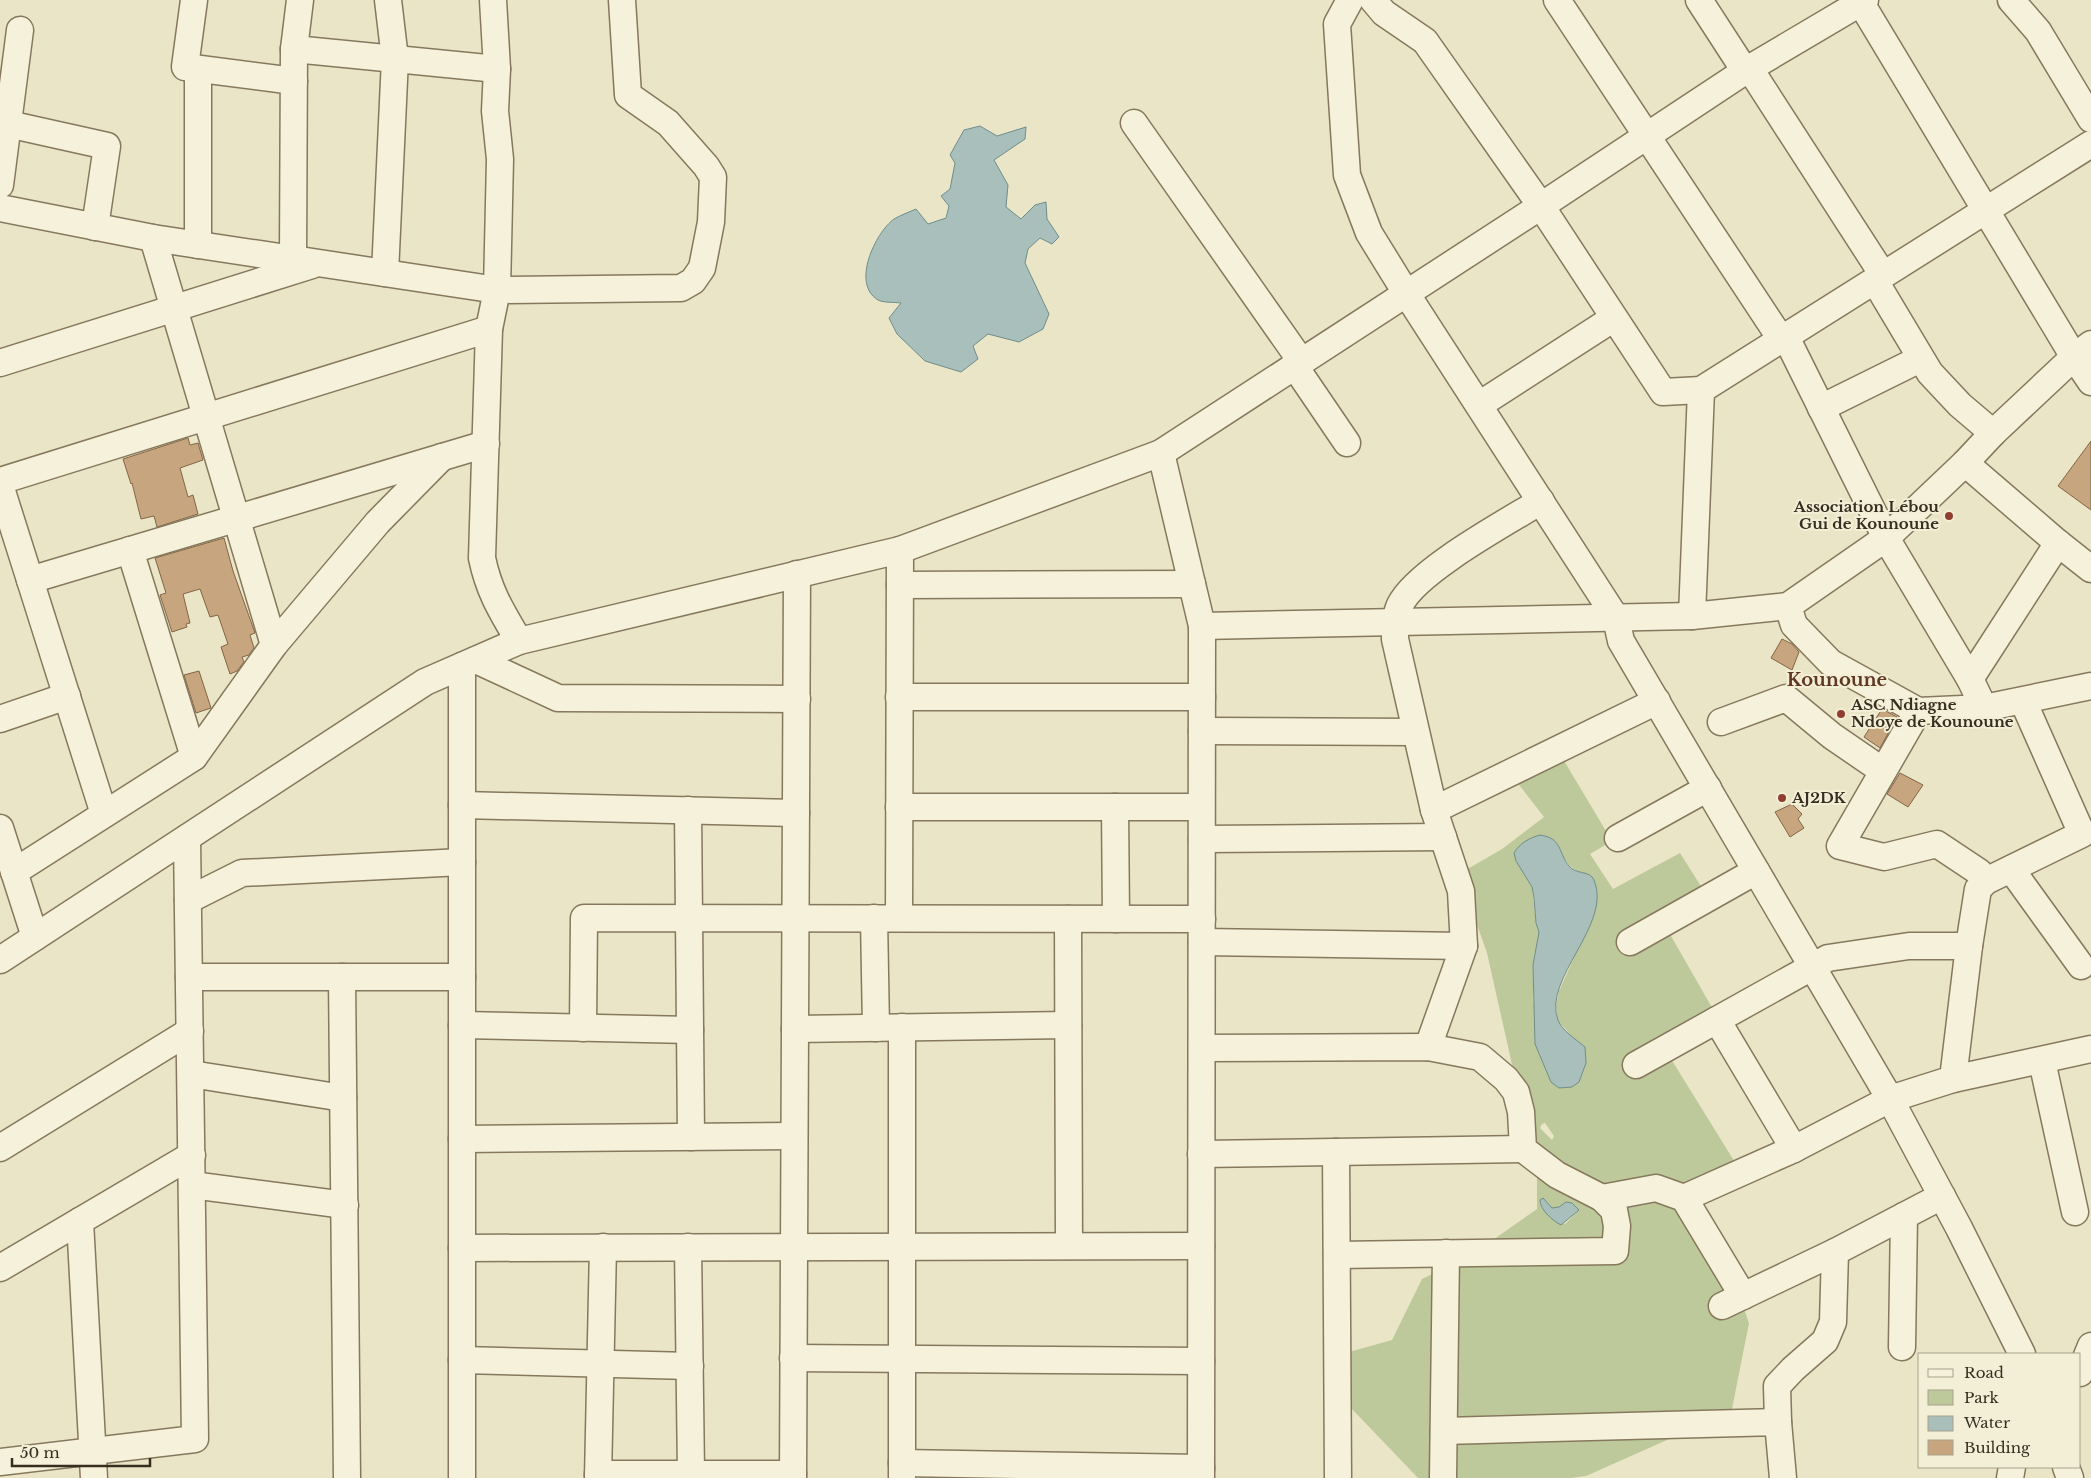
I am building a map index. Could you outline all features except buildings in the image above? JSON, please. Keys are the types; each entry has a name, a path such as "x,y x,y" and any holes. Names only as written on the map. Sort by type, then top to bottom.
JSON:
{"street":[{"path":"194,0 185,67 294,81"},
{"path":"292,259 294,49 300,0"},
{"path":"385,273 395,59 388,0"},
{"path":"493,0 497,69 495,111 500,159 496,290 489,329 482,558 494,598 519,641"},
{"path":"0,208 153,238 496,290 681,288 693,281 702,268 712,222 713,177 706,166 668,123 628,94 622,0"},
{"path":"1350,0 1337,24 1347,175 1369,233 1616,618 1621,640 1890,1100 1942,1196 2021,1353"},
{"path":"1373,0 1384,13 1425,41 1541,206 1663,392 1701,390 2091,144"},
{"path":"1557,0 1646,137 1784,338 1822,408 1886,538 1970,679 1984,708"},
{"path":"1700,0 1747,70 1879,278 1920,359 1939,384 1993,433"},
{"path":"2011,0 2038,31 2091,119"},
{"path":"0,960 425,682 519,641 900,550 1160,453 1747,70 1863,1 1986,211 2082,351 2091,382"},
{"path":"0,186 20,30"},
{"path":"294,49 497,69"},
{"path":"198,69 198,245"},
{"path":"1134,123 1297,363 1347,443"},
{"path":"8,124 107,146 95,227"},
{"path":"153,238 274,645"},
{"path":"0,363 318,263"},
{"path":"1479,405 1614,318"},
{"path":"0,480 489,329"},
{"path":"1202,626 1395,620 1692,616 1788,606 1886,538 1965,463 1993,433 2082,351"},
{"path":"1822,408 1920,359"},
{"path":"1692,616 1701,390"},
{"path":"30,580 486,444"},
{"path":"902,1027 902,1470 1201,1473 1202,626 1160,453"},
{"path":"14,872 194,756 274,645 378,522 442,457"},
{"path":"1965,463 2058,544 2091,569"},
{"path":"0,484 104,814"},
{"path":"1428,1047 1464,946 1461,891 1434,810 1415,732 1395,639 1395,620 1400,604 1413,589 1440,566 1541,501"},
{"path":"1970,679 2058,544"},
{"path":"130,550 194,756"},
{"path":"876,1028 899,807 900,550"},
{"path":"603,1247 598,1476 691,1474 793,1476 797,574"},
{"path":"900,585 1192,584"},
{"path":"1788,606 1794,624 1832,663 1918,711 1984,708 2091,686"},
{"path":"469,663 558,698 797,699"},
{"path":"462,1478 462,805 469,663"},
{"path":"0,719 67,696"},
{"path":"900,697 1202,697"},
{"path":"1721,722 1786,698 1832,736 1883,771"},
{"path":"1434,810 1656,701"},
{"path":"1953,1079 1968,946 1978,889 1986,881 2082,834 2023,701"},
{"path":"1918,711 1840,846 1884,857 1937,844 1979,872 1986,881"},
{"path":"1202,730 1415,732"},
{"path":"1618,838 1708,788"},
{"path":"462,805 796,812"},
{"path":"899,807 1201,807"},
{"path":"1115,807 1116,919"},
{"path":"688,810 691,1137"},
{"path":"0,828 35,938"},
{"path":"1202,839 1443,837"},
{"path":"0,1462 195,1439 187,838"},
{"path":"188,900 242,873 462,862"},
{"path":"2011,869 2081,966"},
{"path":"1630,942 1756,871"},
{"path":"583,1028 584,918 1116,919 1202,931 1464,946"},
{"path":"1068,919 1069,1246"},
{"path":"1636,1065 1828,958 1838,955 1909,946 1968,946"},
{"path":"189,977 462,977"},
{"path":"342,977 347,1478"},
{"path":"1717,1020 1794,1149"},
{"path":"462,1025 690,1030"},
{"path":"795,1029 1068,1025"},
{"path":"0,1148 190,1031"},
{"path":"1202,1048 1428,1047 1480,1057 1506,1079 1516,1092 1521,1112 1523,1149"},
{"path":"1602,1198 1656,1188 1684,1198 1794,1149 1890,1100 1953,1079 2091,1050"},
{"path":"2042,1061 2076,1212"},
{"path":"191,1074 343,1098"},
{"path":"462,1138 794,1136"},
{"path":"1202,1154 1523,1149 1558,1175 1602,1198 1614,1210 1617,1226 1615,1251 1337,1255"},
{"path":"1336,1152 1338,1478"},
{"path":"0,1268 192,1155"},
{"path":"192,1185 344,1206"},
{"path":"1684,1198 1732,1301 1835,1252 1942,1196"},
{"path":"1902,1347 1904,1216"},
{"path":"80,1221 94,1478"},
{"path":"462,1248 1201,1246"},
{"path":"688,1247 691,1474"},
{"path":"1783,1478 1778,1422 1778,1386 1793,1368 1825,1341 1829,1333 1833,1322 1835,1252"},
{"path":"1443,1478 1446,1253"},
{"path":"2081,1371 2091,1346"},
{"path":"794,1358 1201,1361"},
{"path":"462,1360 690,1366"},
{"path":"1444,1430 1778,1422"}],"green space":[{"path":"1563,759 1612,841 1590,854 1613,889 1680,853 1704,891 1659,915 1722,1025 1668,1054 1736,1164 1672,1191 1727,1262 1749,1323 1731,1414 1586,1476 1571,1478 1418,1478 1351,1408 1349,1352 1392,1340 1422,1279 1470,1256 1537,1209 1537,1176 1487,953 1459,874 1502,849 1544,817 1516,781","holes":["1566,860 1571,867 1583,875 1596,889 1594,913 1559,991 1556,1006 1558,1021 1570,1034 1533,1002 1533,965 1539,932 1536,923 1532,887 1516,861","1545,1123 1554,1136 1552,1140 1540,1128","1545,1200 1552,1208 1559,1207 1566,1202 1572,1203 1577,1212 1565,1224 1552,1218 1544,1210"]}],"water":[{"path":"980,126 997,136 1026,127 1025,139 994,160 1008,185 1006,207 1021,219 1035,205 1046,202 1047,219 1059,237 1052,244 1040,238 1028,249 1025,263 1049,314 1043,329 1019,342 988,334 973,346 978,359 961,372 925,361 897,334 889,318 901,303 878,300 870,292 866,283 866,271 873,247 880,235 894,219 916,209 928,224 946,218 949,206 941,196 950,189 955,163 950,155 964,130"},
{"path":"1540,835 1556,842 1565,861 1572,869 1592,877 1597,897 1594,915 1587,933 1567,969 1556,1004 1560,1024 1566,1032 1585,1047 1586,1063 1579,1082 1572,1087 1559,1088 1551,1082 1535,1044 1533,965 1539,932 1536,923 1532,887 1516,861 1514,853 1525,841"},
{"path":"1543,1198 1552,1208 1559,1207 1566,1202 1572,1203 1579,1210 1561,1225 1545,1211 1540,1200"}],"place":[{"name":"Association Lébou Gui de Kounoune","path":"1949,516"},
{"name":"ASC Ndiagne Ndoye de Kounoune","path":"1841,714"},
{"name":"AJ2DK","path":"1782,798"}],"district":[{"name":"Kounoune","path":"1837,680"}]}
